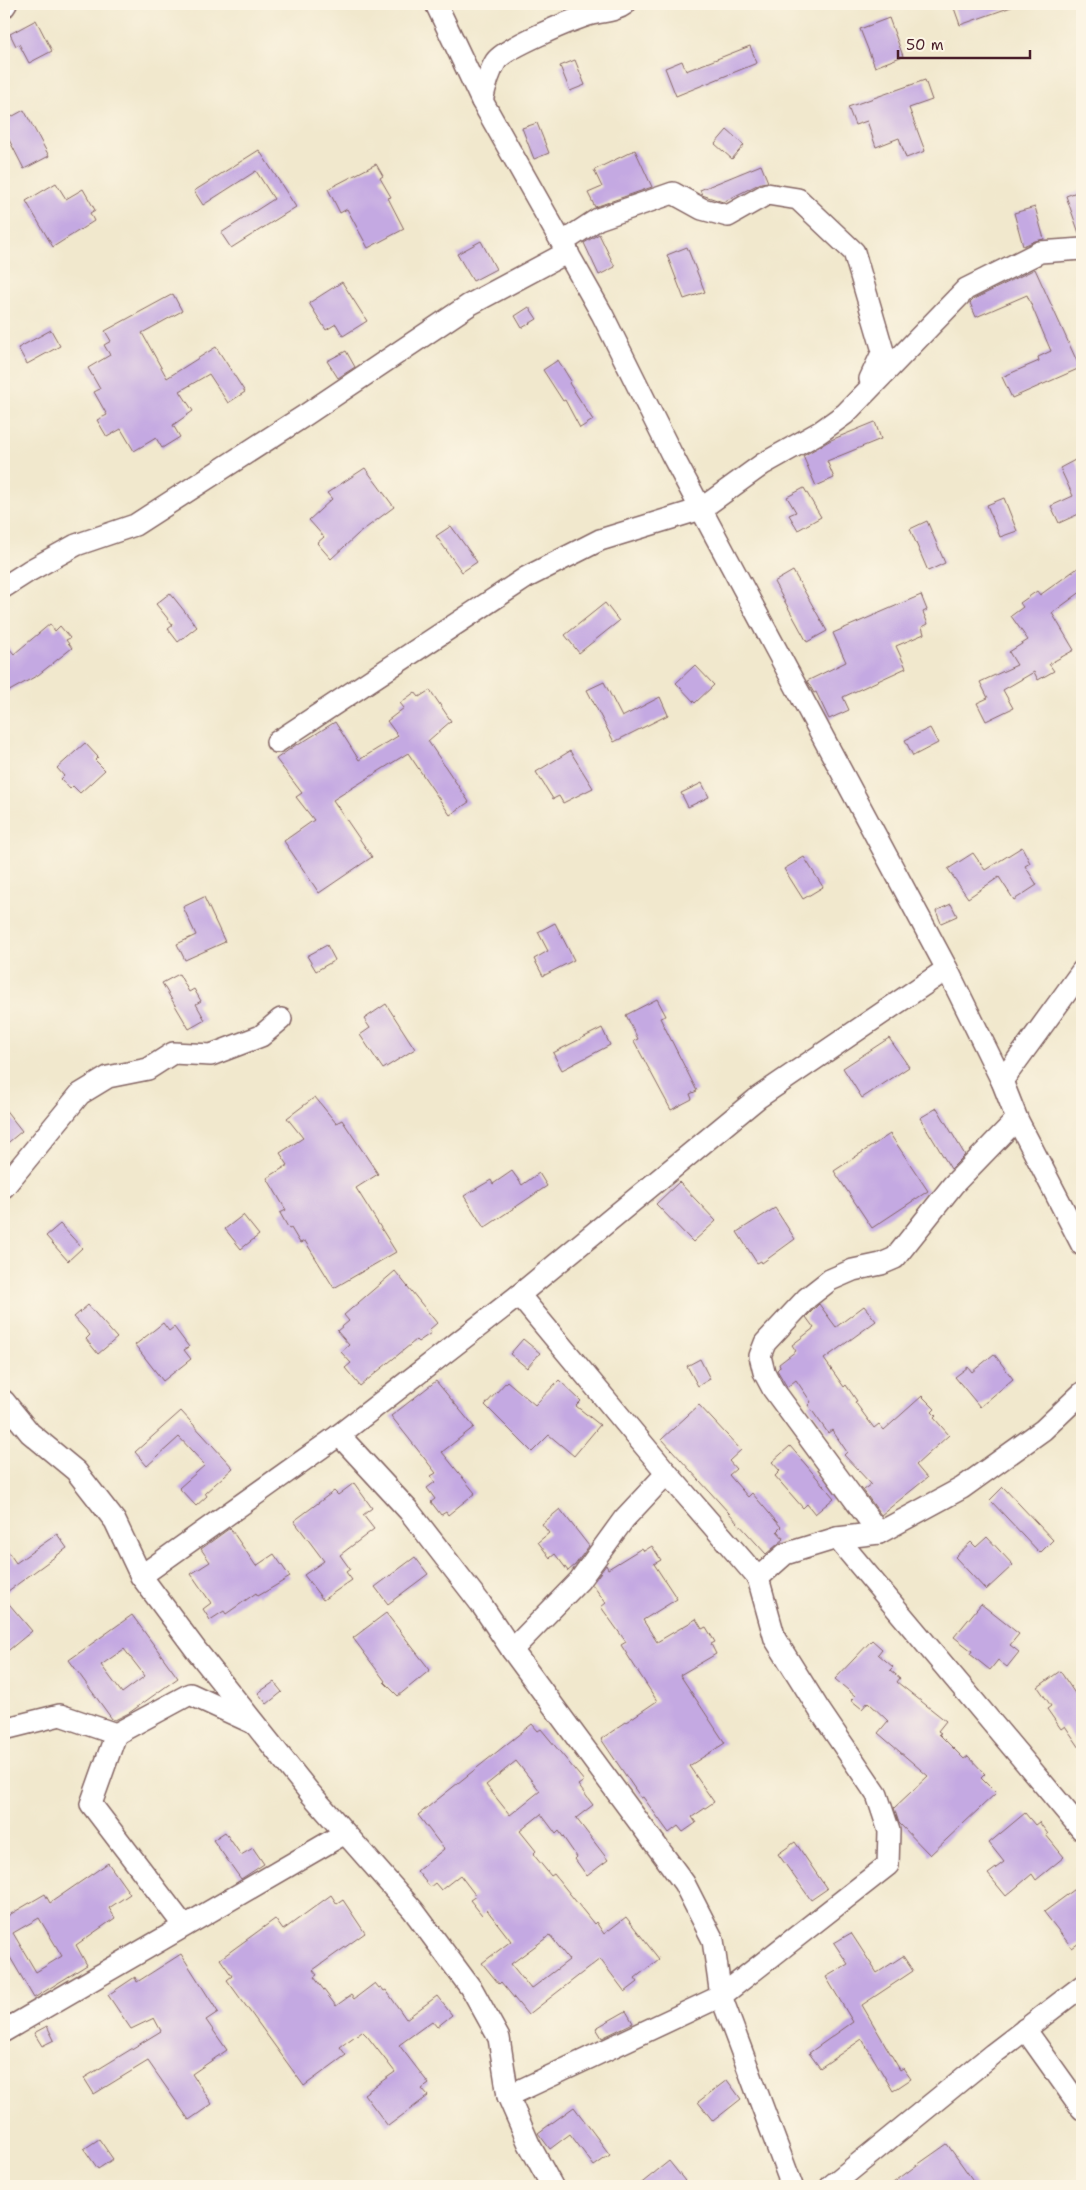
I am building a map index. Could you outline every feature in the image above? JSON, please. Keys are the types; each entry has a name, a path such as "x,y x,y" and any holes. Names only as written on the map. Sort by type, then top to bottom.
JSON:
{"street":[{"path":"436,4 482,101 602,314 671,453 947,969 1002,1081 1017,1119 1082,1245"},
{"path":"482,101 486,83 497,60 519,45 558,26 592,14 620,8 625,4"},
{"path":"4,587 76,545 135,525 181,497 469,304 565,247 598,219 673,193 702,209 728,216 767,194 798,199 854,252 883,352 869,380 845,414"},
{"path":"277,742 527,577 600,540 701,509 764,464 820,432 845,414 966,289 1040,252 1082,249"},
{"path":"141,1576 339,1435 520,1296 759,1097 947,969"},
{"path":"1002,1081 1082,971"},
{"path":"4,1187 80,1094 108,1077 148,1069 173,1053 211,1055 261,1036 281,1020"},
{"path":"879,1533 773,1389 764,1372 760,1356 765,1343 807,1298 830,1280 853,1270 881,1264 895,1258 953,1185 1017,1119"},
{"path":"508,2096 721,1996 888,1865 889,1831 877,1794 820,1711 775,1639 758,1578 667,1473 520,1296"},
{"path":"758,1578 785,1554 837,1538 879,1533 962,1488 1043,1430 1082,1393"},
{"path":"4,1401 30,1433 76,1471 115,1521 141,1576 196,1650 310,1794 414,1910 473,1991 499,2038 508,2096 529,2144 552,2186"},
{"path":"339,1435 409,1510 481,1604 512,1650 684,1883 713,1940 721,1996 792,2186"},
{"path":"512,1650 579,1581 624,1519 667,1473"},
{"path":"837,1538 1082,1830"},
{"path":"184,1926 91,1804 116,1734 190,1694 257,1725"},
{"path":"4,1729 60,1715 116,1734"},
{"path":"4,2031 345,1832"},
{"path":"831,2186 1025,2028 1082,1986"},
{"path":"1025,2028 1082,2109"}],"building":[{"path":"969,4 1014,4 1014,6 960,25 954,8"},
{"path":"889,18 903,56 875,67 860,29"},
{"path":"36,20 52,51 29,63 19,44 16,46 10,34"},
{"path":"750,46 757,63 676,96 665,68 682,61 686,71"},
{"path":"575,60 585,85 570,91 560,66"},
{"path":"925,80 932,100 909,108 925,151 906,158 899,138 876,147 867,121 855,125 848,107"},
{"path":"24,110 49,156 24,169 4,130 4,121"},
{"path":"537,123 549,153 534,159 522,128"},
{"path":"727,130 744,145 732,159 715,144"},
{"path":"259,150 296,207 231,248 221,233 274,199 256,171 203,205 194,191"},
{"path":"635,150 652,187 595,207 588,193 602,187 594,170"},
{"path":"376,164 383,176 380,178 391,197 388,198 404,229 368,248 347,209 340,213 328,189"},
{"path":"761,165 768,182 761,183 723,202 702,195 700,190"},
{"path":"56,183 66,199 83,189 95,210 90,213 94,221 53,247 26,201"},
{"path":"1082,190 1082,236 1080,236 1066,196"},
{"path":"1035,207 1044,239 1023,246 1014,213"},
{"path":"599,234 615,267 599,275 584,243"},
{"path":"481,241 496,269 473,281 457,254"},
{"path":"687,247 705,292 684,299 667,255"},
{"path":"1035,269 1080,368 1012,398 1002,377 1039,361 1038,357 1051,351 1027,295 976,317 970,303 974,299"},
{"path":"342,282 367,321 343,336 336,324 326,330 309,303"},
{"path":"173,294 182,311 142,333 167,378 216,347 245,392 228,403 209,374 180,391 193,411 173,425 180,437 162,448 156,438 134,451 121,429 107,437 97,420 107,415 94,392 100,389 88,368 110,355 104,345 111,341 105,331"},
{"path":"529,307 537,319 522,328 515,316"},
{"path":"51,330 60,346 27,364 18,348"},
{"path":"346,351 355,367 338,378 327,361"},
{"path":"558,360 571,381 569,383 593,420 580,428 565,400 563,401 543,370"},
{"path":"875,422 881,439 827,461 834,478 816,486 803,456 831,440"},
{"path":"1075,460 1082,474 1082,515 1081,513 1059,523 1051,506 1073,496 1060,468"},
{"path":"365,468 394,507 358,534 331,559 317,543 324,537 309,520 332,499 327,493"},
{"path":"804,488 821,517 798,530 789,515 796,512 787,497"},
{"path":"1004,498 1017,531 1000,537 987,505"},
{"path":"927,521 945,563 928,571 910,529"},
{"path":"451,526 477,562 462,572 436,536"},
{"path":"1082,565 1082,591 1052,613 1074,650 1049,664 1054,671 1038,680 1034,672 1003,690 1013,708 986,721 977,703 988,698 980,682 1017,665 1009,652 1028,640 1011,616 1023,607 1020,603 1037,591 1040,595"},
{"path":"793,571 827,631 807,642 774,582"},
{"path":"170,593 197,627 178,642 168,629 173,625 156,604"},
{"path":"921,595 927,610 923,612 928,624 922,627 924,634 896,646 906,668 843,697 849,710 829,719 816,692 814,693 807,681 846,662 833,633"},
{"path":"605,603 619,621 579,653 565,635"},
{"path":"50,624 55,631 60,626 70,638 66,640 72,648 38,675 4,694 4,642 14,654"},
{"path":"695,665 714,685 695,703 676,683"},
{"path":"604,682 622,717 660,697 668,715 614,742 587,690"},
{"path":"430,690 451,721 428,741 469,802 450,815 408,753 333,800 372,857 319,893 284,841 314,820 296,797 302,793 276,759 297,744 335,722 359,760 398,736 387,721 404,708 400,703 415,692 419,697"},
{"path":"930,728 938,743 913,756 905,740"},
{"path":"85,743 98,757 95,760 105,770 80,793 73,786 70,789 61,779 64,776 57,768"},
{"path":"570,751 593,788 563,803 559,796 553,799 536,772"},
{"path":"702,783 709,797 688,807 681,793"},
{"path":"1022,847 1030,863 1025,866 1037,885 1014,900 999,877 968,898 948,869 973,853 985,870"},
{"path":"804,857 823,887 803,899 784,869"},
{"path":"204,897 225,942 185,960 177,944 196,935 183,907"},
{"path":"951,904 957,916 941,923 936,911"},
{"path":"555,923 574,960 543,976 534,959 548,951 538,932"},
{"path":"327,945 335,960 316,971 307,956"},
{"path":"179,974 189,992 194,989 201,1001 196,1004 205,1020 189,1029 162,983"},
{"path":"657,999 666,1016 660,1018 697,1091 690,1094 692,1099 671,1110 634,1041 638,1039 626,1015"},
{"path":"386,1004 415,1049 383,1069 360,1035 370,1028 364,1019"},
{"path":"602,1028 610,1045 562,1070 553,1053"},
{"path":"889,1038 909,1067 862,1098 843,1068"},
{"path":"315,1097 336,1123 342,1120 378,1174 356,1188 396,1252 334,1288 305,1241 300,1243 291,1228 289,1229 280,1213 286,1210 267,1178 288,1165 280,1153 303,1138 287,1118"},
{"path":"4,1108 22,1131 4,1146"},
{"path":"937,1108 965,1155 951,1169 920,1118"},
{"path":"890,1134 928,1191 872,1228 834,1171"},
{"path":"512,1171 522,1185 539,1173 547,1186 484,1228 464,1196 491,1180 493,1184"},
{"path":"679,1182 716,1221 693,1242 656,1204"},
{"path":"775,1208 795,1239 762,1263 761,1261 757,1263 737,1232"},
{"path":"243,1215 259,1235 241,1249 225,1229"},
{"path":"60,1224 82,1248 68,1261 46,1236"},
{"path":"395,1271 437,1323 429,1330 431,1333 418,1342 416,1340 360,1386 345,1368 351,1363 341,1352 349,1345 337,1331 349,1321 344,1315"},
{"path":"819,1304 836,1327 864,1306 876,1321 824,1359 844,1387 846,1385 857,1401 855,1402 874,1428 879,1424 884,1430 922,1396 935,1409 932,1412 936,1416 934,1418 949,1435 916,1465 927,1478 881,1515 863,1490 871,1484 844,1455 847,1452 832,1430 828,1433 808,1405 811,1402 796,1380 787,1387 777,1370 780,1367 779,1364 796,1351 792,1345 814,1328 806,1317"},
{"path":"88,1305 117,1338 98,1354 86,1339 90,1335 74,1317"},
{"path":"163,1323 169,1331 174,1327 189,1347 184,1350 191,1359 163,1381 135,1345"},
{"path":"523,1339 540,1353 527,1368 510,1354"},
{"path":"994,1354 1013,1379 980,1407 955,1377 968,1367 972,1372"},
{"path":"700,1359 710,1379 698,1386 687,1366"},
{"path":"559,1380 581,1401 576,1406 600,1425 574,1456 549,1435 532,1452 485,1405 507,1381 535,1405"},
{"path":"436,1381 474,1427 442,1452 475,1493 448,1515 446,1512 441,1515 431,1502 435,1499 427,1488 435,1482 431,1476 436,1473 391,1416"},
{"path":"699,1405 741,1450 729,1461 736,1469 729,1475 748,1497 752,1493 781,1527 777,1531 784,1539 766,1554 662,1439"},
{"path":"181,1411 233,1468 205,1493 207,1496 196,1506 179,1488 205,1465 179,1437 147,1466 135,1452"},
{"path":"790,1446 834,1498 815,1514 807,1504 803,1508 775,1476 780,1471 772,1462"},
{"path":"354,1483 372,1508 363,1515 374,1529 340,1555 350,1569 346,1572 352,1580 323,1600 304,1575 324,1561 294,1521 334,1491 338,1495"},
{"path":"1003,1487 1053,1540 1040,1553 990,1500"},
{"path":"560,1509 589,1546 575,1565 568,1571 555,1554 550,1558 538,1542 549,1533 542,1524"},
{"path":"230,1528 256,1566 274,1554 290,1577 258,1596 256,1593 226,1614 224,1611 210,1620 203,1609 211,1603 191,1574 210,1562 201,1549"},
{"path":"57,1534 67,1548 4,1594 4,1546 16,1563"},
{"path":"987,1537 1013,1565 986,1590 955,1557 971,1542 976,1547"},
{"path":"652,1546 661,1560 654,1564 677,1599 643,1620 657,1642 696,1619 702,1629 706,1627 715,1642 711,1644 716,1654 680,1675 725,1743 689,1766 714,1802 692,1817 696,1823 683,1832 678,1826 669,1833 643,1797 641,1798 601,1739 657,1701 621,1645 626,1642 601,1607 606,1603 592,1584 606,1565 608,1569 642,1548 644,1551"},
{"path":"415,1557 428,1574 388,1604 375,1587"},
{"path":"4,1598 32,1631 4,1654"},
{"path":"981,1604 1019,1634 1010,1645 1019,1652 1007,1667 998,1660 990,1670 970,1654 972,1651 954,1637"},
{"path":"386,1613 430,1670 398,1696 384,1682 353,1638"},
{"path":"132,1615 178,1678 129,1713 115,1720 112,1719 69,1660","holes":["124,1649 145,1676 122,1693 101,1665"]},
{"path":"872,1640 882,1649 878,1654 893,1667 890,1670 900,1678 897,1682 946,1721 938,1731 941,1733 939,1734 964,1759 968,1756 985,1774 981,1778 996,1793 930,1855 899,1823 894,1808 928,1776 878,1733 888,1721 868,1702 862,1709 851,1700 855,1696 835,1679"},
{"path":"1060,1671 1082,1704 1082,1751 1065,1726 1061,1729 1047,1709 1051,1706 1038,1687"},
{"path":"274,1682 282,1692 267,1704 258,1693"},
{"path":"532,1724 538,1731 541,1729 584,1781 578,1785 593,1805 576,1818 608,1860 587,1876 575,1859 577,1857 559,1831 556,1834 541,1814 520,1831 536,1851 533,1854 551,1876 554,1874 594,1924 596,1922 604,1934 626,1917 659,1959 635,1978 638,1982 625,1992 600,1959 528,2015 501,1982 499,1984 482,1963 511,1941 487,1910 482,1915 470,1900 476,1896 460,1875 441,1890 435,1883 430,1887 417,1871 444,1849 418,1815","holes":["516,1761 540,1791 510,1815 486,1785","550,1935 569,1960 531,1989 511,1964"]},
{"path":"1025,1813 1035,1825 1039,1822 1048,1834 1046,1835 1064,1857 1036,1880 1032,1874 1006,1896 988,1874 1004,1862 989,1843"},
{"path":"225,1832 241,1855 253,1848 264,1864 241,1879 213,1840"},
{"path":"795,1842 827,1889 811,1900 778,1854"},
{"path":"108,1863 130,1894 109,1908 115,1918 76,1945 87,1965 34,1998 4,1947 4,1918 45,1894 50,1903","holes":["39,1918 62,1956 36,1972 13,1933"]},
{"path":"1082,1884 1082,1941 1072,1948 1044,1912"},
{"path":"331,1895 337,1904 343,1900 365,1933 313,1970 317,1975 314,1977 336,2006 351,1995 354,1999 375,1983 379,1988 381,1987 384,1991 386,1990 406,2019 437,1996 452,2015 437,2027 432,2021 399,2045 429,2084 422,2089 428,2096 388,2126 364,2094 395,2072 362,2031 340,2047 346,2055 304,2086 227,1980 232,1976 220,1959 275,1919 283,1930"},
{"path":"851,1933 877,1973 903,1956 913,1971 862,2005 900,2070 903,2068 911,2079 893,2091 862,2039 820,2068 809,2053 853,2022 826,1977 848,1964 834,1943"},
{"path":"181,1954 218,2012 206,2020 227,2050 192,2074 212,2104 189,2120 148,2061 94,2094 84,2078 161,2031 154,2018 131,2029 108,1995 135,1977 137,1982"},
{"path":"626,2011 633,2023 602,2038 596,2028"},
{"path":"47,2026 54,2040 42,2046 34,2033"},
{"path":"727,2080 741,2099 713,2121 698,2102"},
{"path":"574,2107 610,2155 594,2166 570,2134 550,2149 538,2133"},
{"path":"99,2139 113,2159 98,2169 84,2149"},
{"path":"947,2144 977,2186 889,2186 917,2165"},
{"path":"669,2161 685,2181 678,2186 638,2186"}]}
